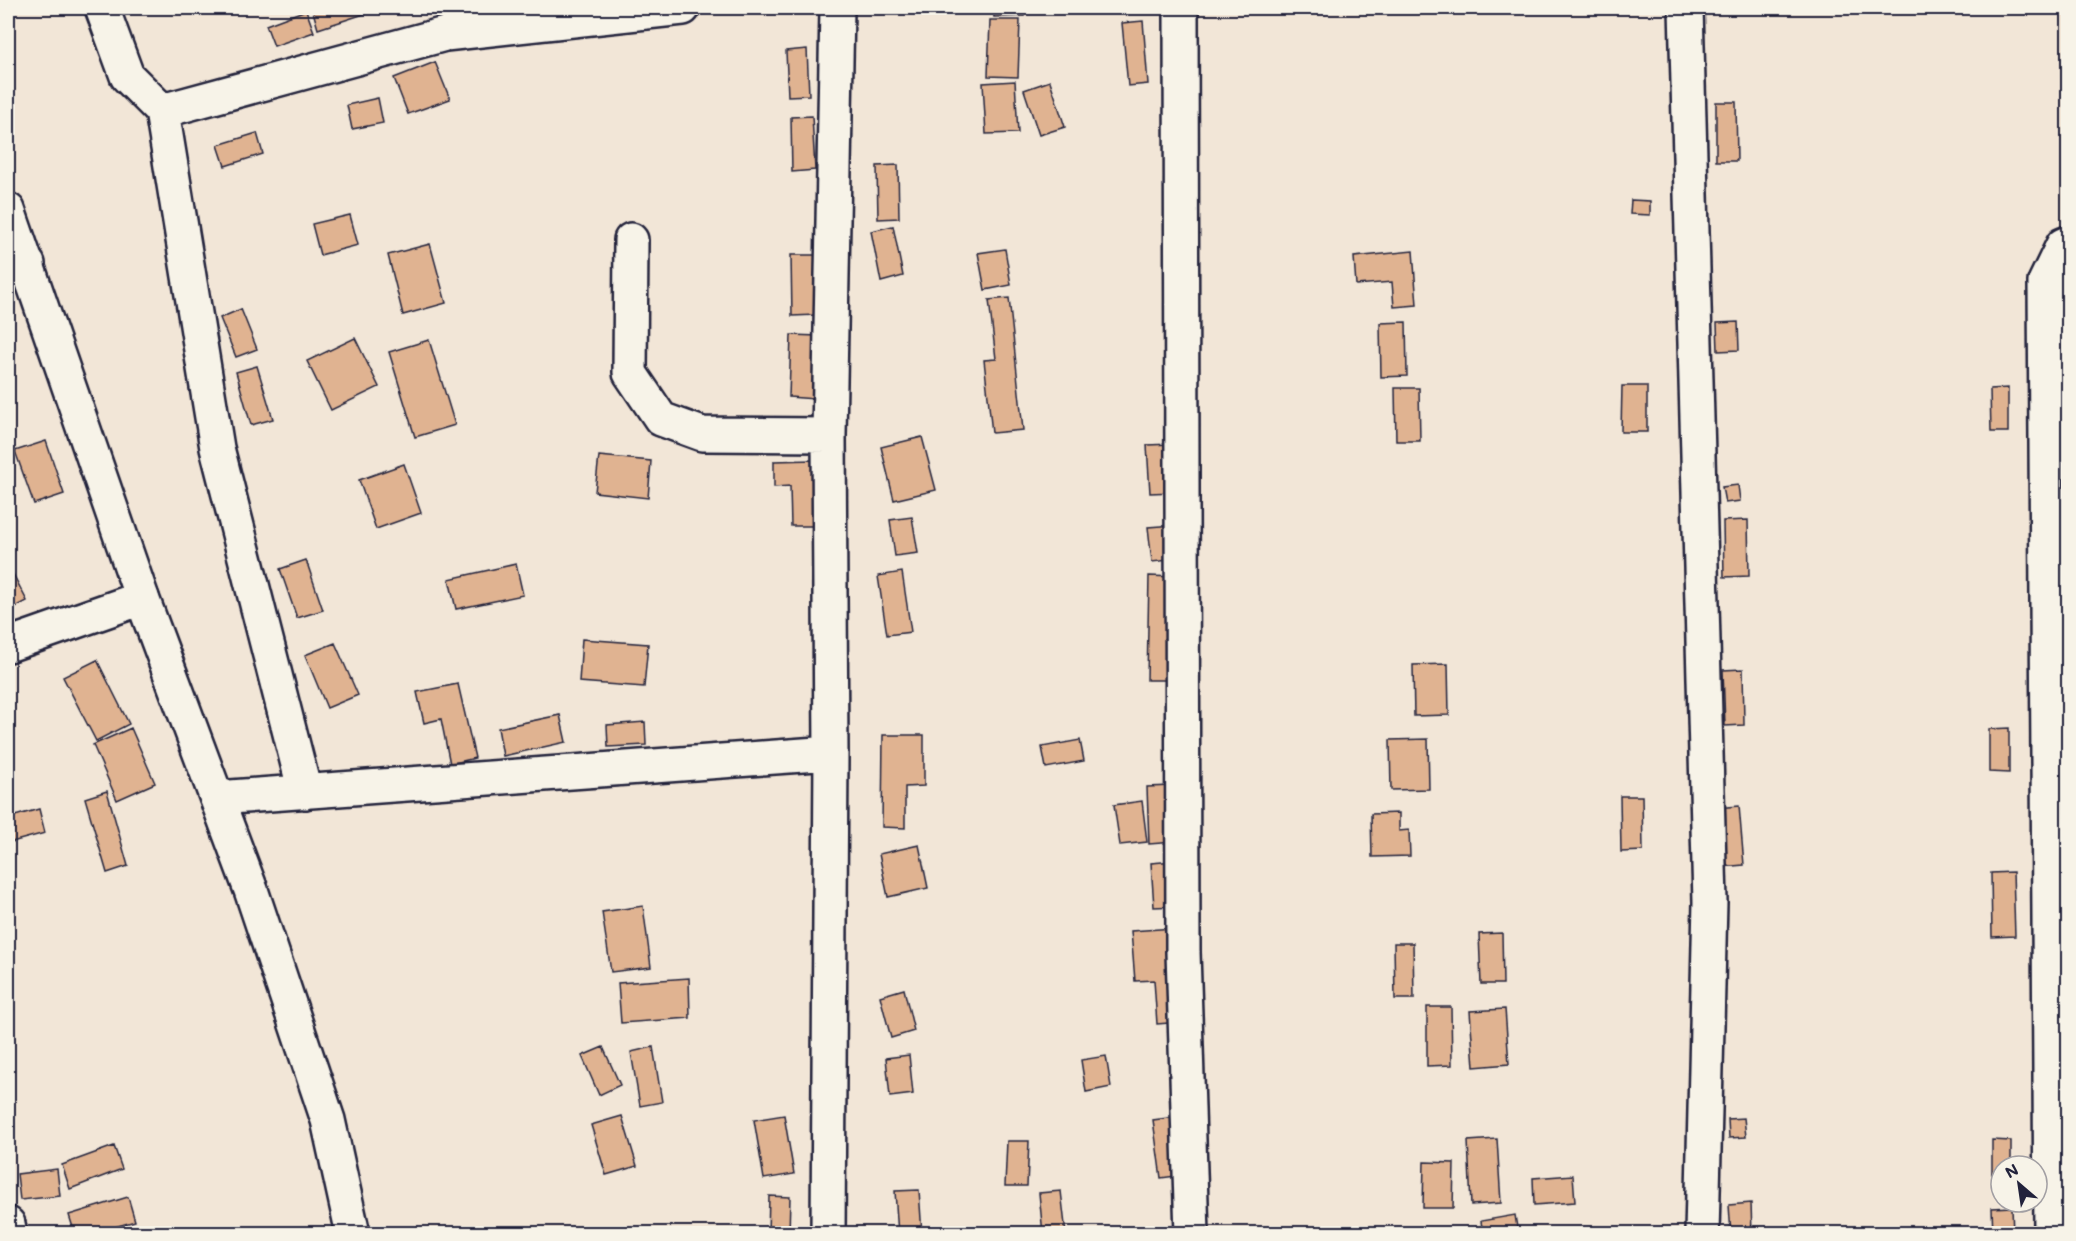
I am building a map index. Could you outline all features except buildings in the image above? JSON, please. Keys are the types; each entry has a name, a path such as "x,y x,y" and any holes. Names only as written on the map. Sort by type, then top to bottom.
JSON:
{"street":[{"path":"102,8 127,76 162,111 217,448 305,792"},
{"path":"162,111 445,34 683,8"},
{"path":"828,1233 831,753 829,435 837,8"},
{"path":"1181,8 1183,952 1192,1233"},
{"path":"1686,8 1710,902 1702,1233"},
{"path":"8,210 18,267 251,890 328,1120 353,1233"},
{"path":"631,240 630,373 661,419 702,434 829,435"},
{"path":"2051,1233 2045,282 2063,245 2068,243"},
{"path":"8,645 142,598"},
{"path":"217,798 831,753"},
{"path":"8,1224 10,1233"}]}
